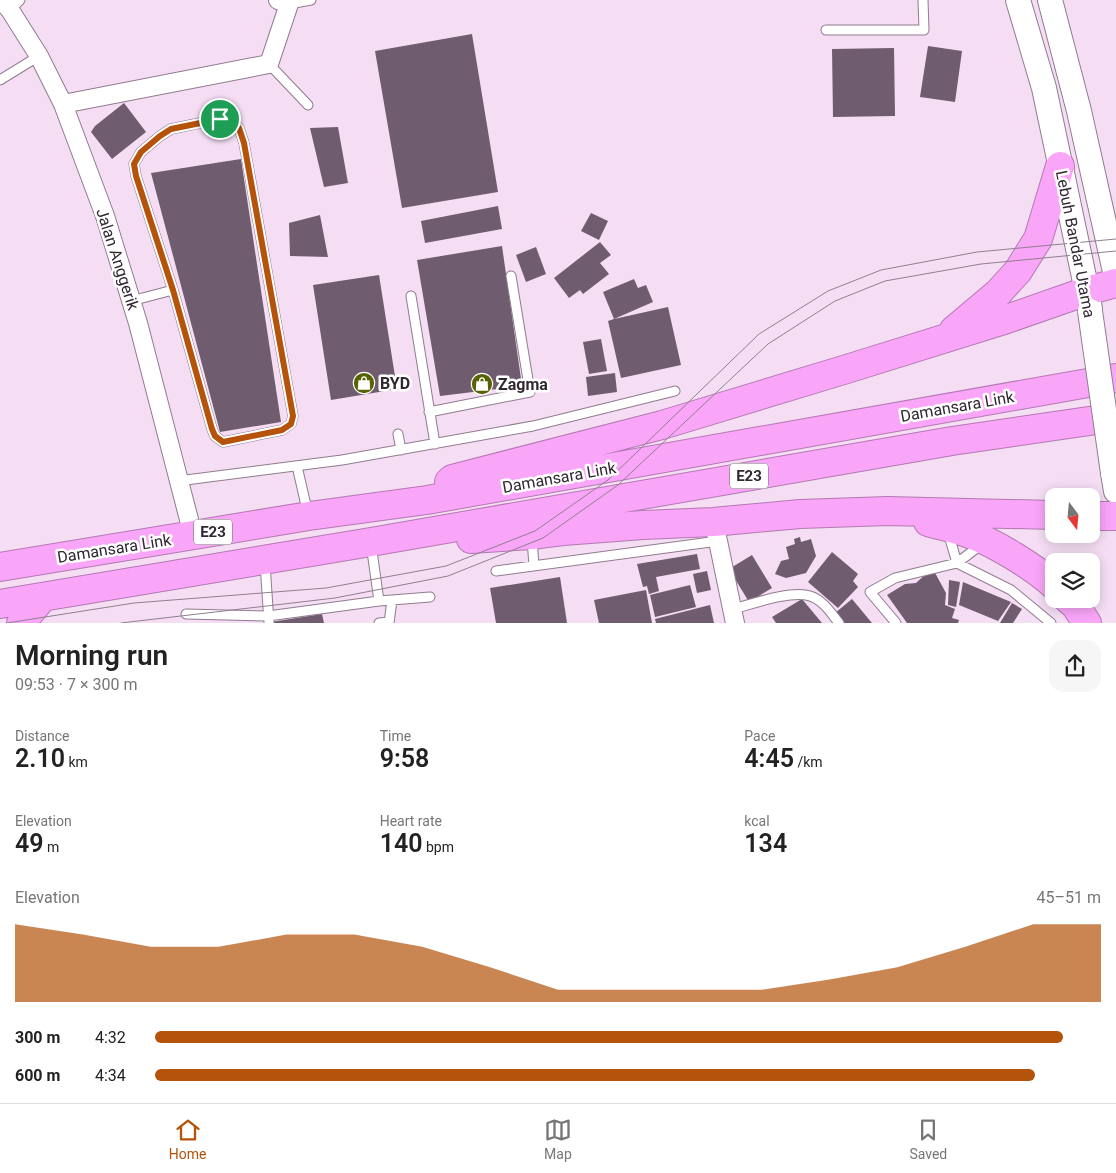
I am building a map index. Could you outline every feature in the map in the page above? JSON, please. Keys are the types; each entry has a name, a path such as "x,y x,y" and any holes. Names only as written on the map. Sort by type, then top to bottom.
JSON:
{"highway":[{"path":"943,339 998,293 1018,271 1038,239 1060,166"},
{"path":"427,500 452,479 662,425 1001,321 1088,301 1116,282"},
{"name":"Damansara Link","path":"0,567 309,516 427,500 1116,378"},
{"name":"Damansara Link","path":"0,604 952,441 1116,417"},
{"path":"377,540 447,541 643,525 716,531 800,514 888,512 1045,515"},
{"path":"888,512 971,534 1015,557 1045,579"},
{"path":"1100,516 1116,516"},
{"path":"21,623 43,597"},
{"path":"1077,608 1087,623"}],"main road":[{"name":"Lebuh Bandar Utama","path":"1018,0 1044,88 1088,301 1115,482"},
{"name":"Lebuh Bandar Utama","path":"1050,0 1079,111 1116,276"}],"street":[{"path":"63,104 269,64 283,2"},
{"name":"Jalan Anggerik","path":"11,4 63,104 105,216 131,300 193,536"},
{"path":"716,531 734,616"}],"lane":[{"path":"283,2 311,0"},
{"path":"826,30 924,30 922,0"},
{"path":"0,80 39,56"},
{"path":"269,64 308,105"},
{"path":"220,119 232,121 239,128 244,143 293,416 291,424 282,430 223,442 215,436 173,290 136,176 134,164 141,152 171,129 220,119"},
{"path":"430,412 530,392 511,276"},
{"path":"131,300 173,290"},
{"path":"411,296 435,444"},
{"path":"178,481 342,460 435,444 533,426 675,391"},
{"path":"398,434 401,450"},
{"path":"298,466 309,516"},
{"path":"947,527 957,563 1011,590 1051,623"},
{"path":"496,571 534,566 716,531"},
{"path":"531,535 534,566"},
{"path":"377,540 379,601"},
{"path":"896,623 870,592 896,578 957,563 986,541"},
{"path":"265,559 269,619"},
{"path":"734,616 793,594 811,596 827,606 839,623"},
{"path":"186,614 269,619 379,601 430,597"},
{"path":"379,623 389,622 392,600"}],"building":[{"path":"472,34 498,192 402,208 375,51"},
{"path":"928,46 962,51 955,102 920,97"},
{"path":"894,48 895,116 833,117 832,49"},
{"path":"124,103 146,132 112,159 91,132 95,126"},
{"path":"338,127 348,183 324,187 310,128"},
{"path":"241,159 281,422 220,432 151,173"},
{"path":"498,206 502,229 425,243 421,221"},
{"path":"591,213 608,221 599,240 581,231"},
{"path":"320,215 328,257 290,256 289,223"},
{"path":"600,242 611,255 600,263 609,274 583,294 580,290 569,298 554,278"},
{"path":"502,246 522,386 440,396 417,260"},
{"path":"536,247 546,274 526,282 516,255"},
{"path":"379,275 397,389 331,400 313,285"},
{"path":"634,279 638,288 646,285 653,302 614,319 603,292"},
{"path":"668,307 681,365 621,378 608,321"},
{"path":"601,339 607,371 589,374 583,342"},
{"path":"615,373 617,392 588,396 586,377"},
{"path":"800,537 801,542 811,539 816,556 806,573 786,578 775,574 781,561 789,559 786,547 795,544 794,539"},
{"path":"832,552 858,574 853,581 858,587 838,608 808,582"},
{"path":"697,554 700,569 656,577 659,591 649,594 647,586 643,587 637,564"},
{"path":"752,555 772,588 749,602 729,569"},
{"path":"707,571 711,590 697,593 693,574"},
{"path":"934,571 946,593 945,605 955,609 952,618 959,620 958,623 907,623 887,595 905,584 916,583 926,574"},
{"path":"560,577 567,623 496,623 490,588"},
{"path":"949,580 960,582 956,607 948,605"},
{"path":"963,582 1011,602 998,621 959,605"},
{"path":"690,585 696,607 655,617 650,595"},
{"path":"646,590 652,623 599,623 594,600"},
{"path":"802,599 822,623 776,623 772,617"},
{"path":"852,599 872,623 843,623 835,613"},
{"path":"1012,603 1022,609 1013,623 1000,623"},
{"path":"710,605 714,623 656,623 655,619"},
{"path":"322,614 324,623 271,623 271,622"}],"tram line":[{"path":"7,623 134,603 326,588 446,566 535,531 608,480 759,334 828,291 881,270 977,252 1116,239"},
{"path":"121,623 335,598 448,576 543,538 618,485 768,344 835,301 885,281 981,264 1116,251"}],"place":[{"name":"BYD","path":"364,383"},
{"name":"Zagma","path":"482,384"}],"route":[{"path":"220,119 232,121 239,128 244,143 293,416 291,424 282,430 223,442 215,436 212,429 173,290 136,176 134,164 141,152 171,129 220,119"}]}
